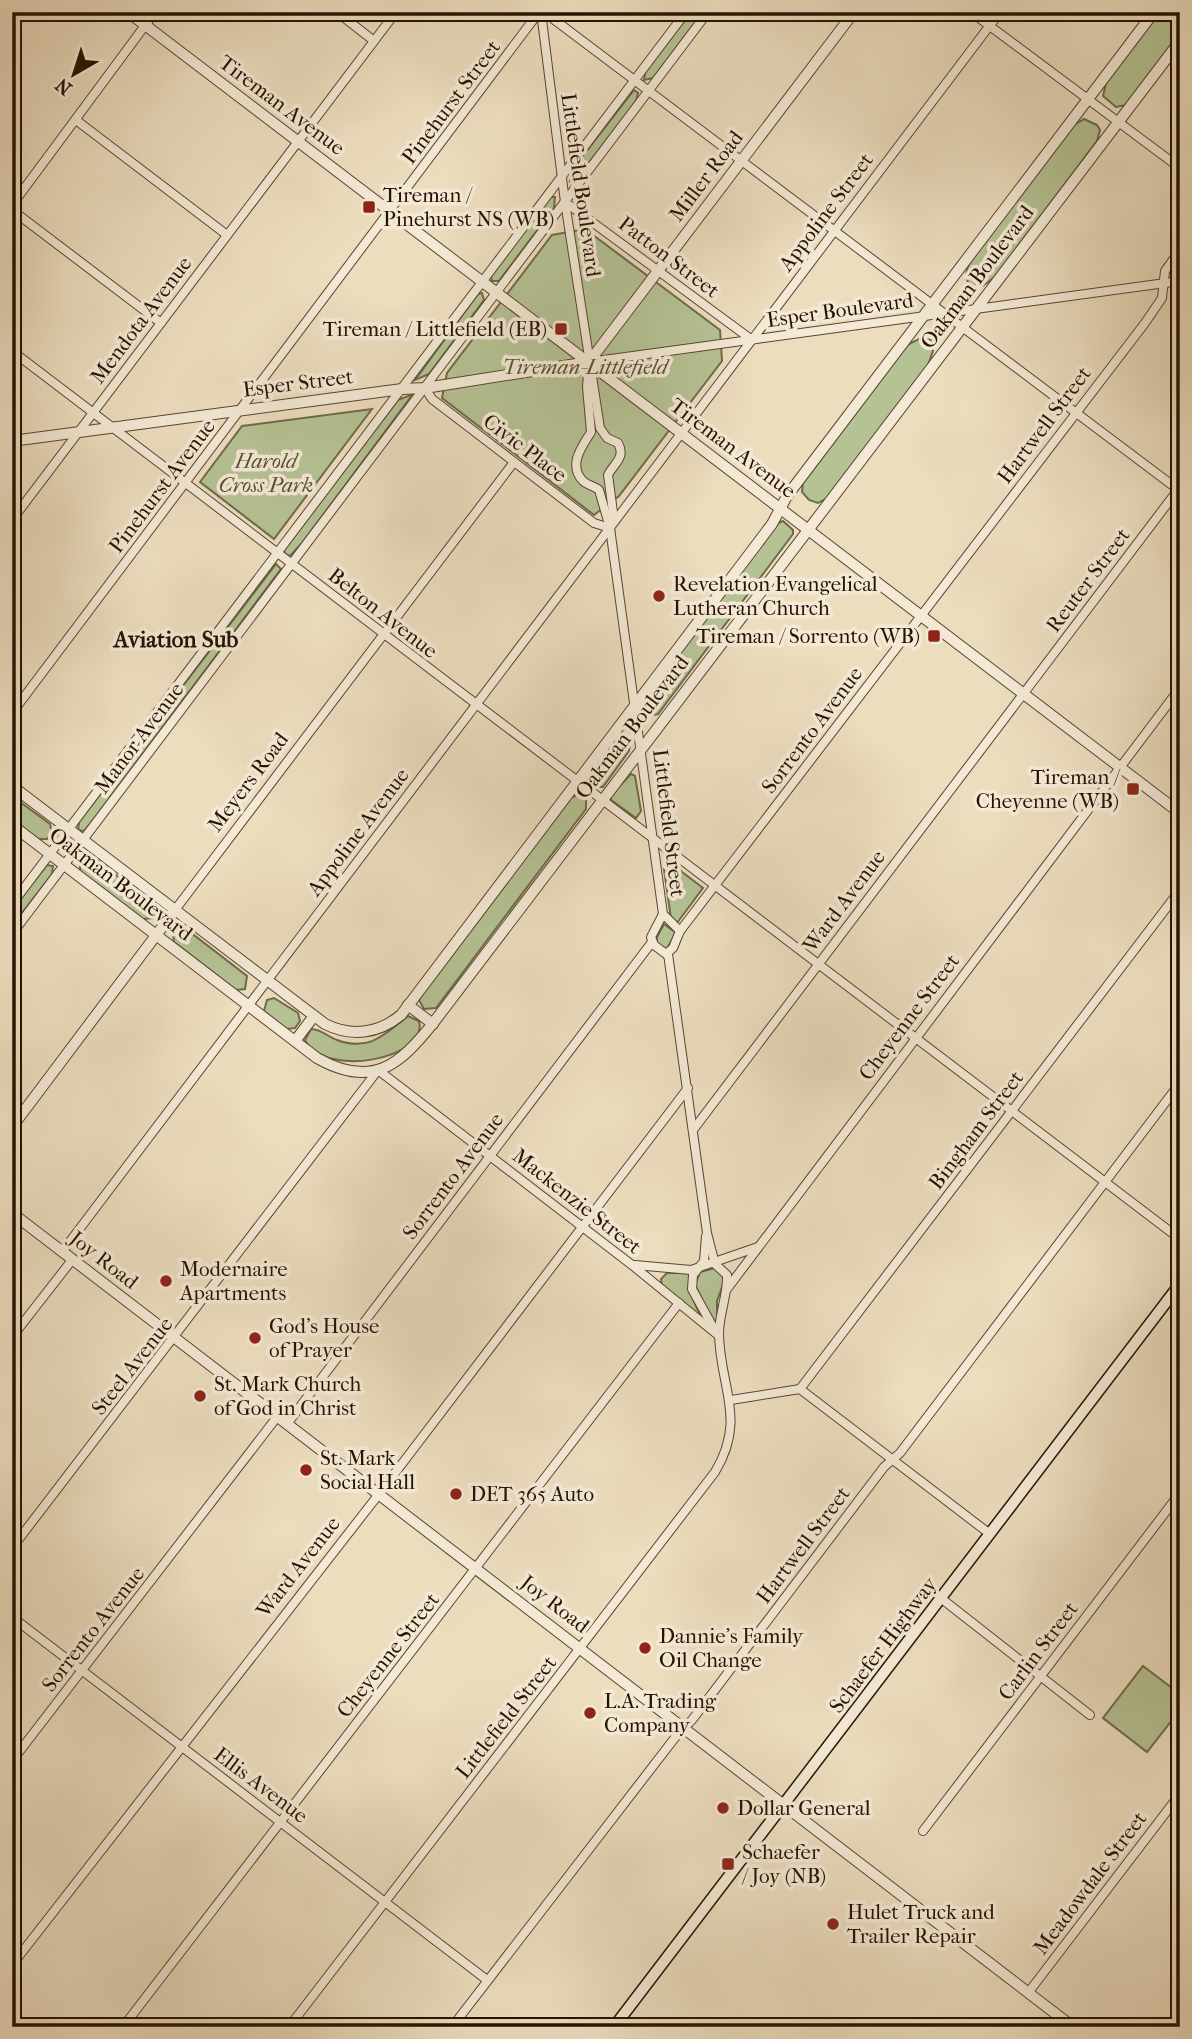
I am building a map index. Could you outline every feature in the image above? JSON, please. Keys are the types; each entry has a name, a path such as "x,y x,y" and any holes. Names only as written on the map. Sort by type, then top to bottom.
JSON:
{"main road":[{"name":"Schaefer Highway","path":"614,2027 1180,1284"}],"street":[{"name":"Tireman Avenue","path":"128,12 1180,813"},
{"path":"155,12 12,208 161,323"},
{"path":"337,12 374,41"},
{"name":"Mendota Avenue","path":"12,520 396,12"},
{"path":"541,12 1179,489"},
{"name":"Littlefield Boulevard","path":"541,12 589,362"},
{"name":"Pinehurst Street","path":"389,212 541,12"},
{"name":"Manor Avenue","path":"12,904 686,12"},
{"name":"Manor Avenue","path":"12,934 708,12"},
{"name":"Miller Road","path":"589,362 853,12"},
{"path":"971,12 1180,168"},
{"name":"Appoline Street","path":"681,433 1000,12"},
{"name":"Oakman Boulevard","path":"12,786 336,1030 362,1033 389,1024 408,1005 1154,12"},
{"name":"Oakman Boulevard","path":"12,825 295,1041 339,1069 358,1073 378,1070 403,1057 433,1024 807,528 1180,41"},
{"path":"76,120 227,235"},
{"name":"Patton Street","path":"565,202 752,340"},
{"name":"Pinehurst Avenue","path":"12,713 389,212"},
{"name":"Hartwell Street","path":"921,615 1145,323 1162,298 1165,271 1180,250"},
{"name":"Esper Boulevard","path":"589,362 1180,281"},
{"name":"Belton Avenue","path":"12,351 475,706 715,886"},
{"name":"Esper Street","path":"12,441 425,388 589,362"},
{"name":"Littlefield Street","path":"589,362 601,431 618,443 621,451 619,460 608,475 613,512 610,528"},
{"name":"Littlefield Street","path":"589,362 587,387 591,432 578,451 579,474 582,481 599,490 610,528 663,914"},
{"name":"Civic Place","path":"425,388 432,399 594,523 610,528"},
{"name":"Appoline Avenue","path":"62,1252 681,433"},
{"name":"Meyers Road","path":"12,1126 514,462"},
{"name":"Reuter Street","path":"1024,694 1179,489"},
{"name":"Sorrento Avenue","path":"668,954 680,932 921,615"},
{"name":"Cheyenne Street","path":"727,1289 1180,688"},
{"name":"Ward Avenue","path":"693,1130 1024,694"},
{"path":"715,886 1180,1239"},
{"name":"Bingham Street","path":"800,1389 1180,890"},
{"path":"663,914 680,932"},
{"name":"Sorrento Avenue","path":"287,1424 649,945 663,914"},
{"path":"649,945 668,954"},
{"name":"Littlefield Street","path":"289,2027 715,1472 730,1435 731,1400 719,1336 727,1275 715,1264 706,1233 668,954"},
{"path":"408,1005 433,1024"},
{"path":"295,1041 314,1016"},
{"name":"Mackenzie Street","path":"378,1070 632,1265 719,1336"},
{"name":"Steel Avenue","path":"12,1548 175,1339 378,1070"},
{"name":"Hartwell Street","path":"452,2027 892,1460 1180,1083"},
{"name":"Ward Avenue","path":"12,1965 379,1494 688,1088"},
{"name":"Joy Road","path":"12,1213 1073,2027"},
{"name":"Littlefield Street","path":"706,1233 703,1266 693,1275 692,1289 699,1307 719,1336"},
{"path":"632,1265 680,1270 715,1264 759,1246"},
{"path":"12,1337 72,1260"},
{"name":"Cheyenne Street","path":"123,2027 679,1303"},
{"path":"731,1400 800,1389 990,1534"},
{"name":"Sorrento Avenue","path":"12,1761 277,1417"},
{"name":"Carlin Street","path":"923,1831 1180,1493"},
{"path":"942,1599 1090,1715"},
{"name":"Ellis Avenue","path":"12,1617 487,1980"},
{"name":"Meadowdale Street","path":"1028,1993 1180,1794"}],"green space":[{"path":"691,12 703,12 653,78 644,80 645,73"},
{"path":"1158,12 1180,12 1180,33 1126,105 1116,107 1103,96 1107,79"},
{"path":"634,90 638,93 636,101 578,177 570,181 572,170"},
{"path":"1084,119 1097,125 1100,130 1097,141 995,277 981,287 969,288 966,274 969,263 1071,127"},
{"path":"551,197 555,197 554,208 499,281 492,281 491,276"},
{"name":"Tireman-Littlefield","path":"585,229 720,330 722,361 619,496 594,515 442,398 447,373 552,235"},
{"path":"482,293 484,300 429,374 415,380 478,294"},
{"path":"921,338 931,340 933,351 928,365 827,498 818,503 809,500 802,492 803,483 907,345"},
{"path":"413,394 302,543 290,556 285,554 284,550 398,400"},
{"name":"Harold Cross Park","path":"372,409 274,539 200,482 242,426"},
{"path":"783,521 793,530 793,534 658,714 648,716 642,704 778,523"},
{"path":"276,564 281,569 90,824 84,831 78,830 79,822"},
{"path":"621,736 630,741 629,751 603,787 592,787 587,781 588,776 616,738"},
{"path":"631,774 635,776 641,811 636,818 611,800 611,795"},
{"path":"578,795 586,798 586,809 436,1008 424,1009 419,1000 421,996 572,797"},
{"path":"12,796 50,824 52,833 47,839 38,839 12,819"},
{"path":"85,857 93,857 155,905 154,918 143,919 80,871 80,863"},
{"path":"669,862 703,888 677,923 671,919 664,869"},
{"path":"47,865 53,866 52,874 12,926 12,910"},
{"path":"664,924 676,933 666,950 657,944 657,937"},
{"path":"178,927 186,929 247,976 245,989 236,990 174,942 173,934"},
{"path":"274,998 298,1013 300,1021 295,1028 286,1029 264,1011 267,1000"},
{"path":"408,1016 419,1021 418,1034 408,1045 392,1054 373,1059 332,1059 316,1052 305,1040 311,1029 349,1043 368,1042 384,1035"},
{"path":"715,1268 721,1271 724,1282 717,1301 717,1322 713,1321 695,1285 700,1272"},
{"path":"667,1273 690,1273 689,1290 701,1317 662,1287 661,1279"},
{"path":"1143,1666 1180,1694 1180,1710 1147,1752 1103,1718"}],"place":[{"name":"Tireman / Pinehurst NS (WB)","path":"369,207"},
{"name":"Tireman / Littlefield (EB)","path":"561,329"},
{"name":"Revelation Evangelical Lutheran Church","path":"659,596"},
{"name":"Tireman / Sorrento (WB)","path":"934,636"},
{"name":"Tireman / Cheyenne (WB)","path":"1133,789"},
{"name":"Modernaire Apartments","path":"166,1281"},
{"name":"God's House of Prayer","path":"255,1338"},
{"name":"St. Mark Church of God in Christ","path":"200,1396"},
{"name":"St. Mark Social Hall","path":"306,1470"},
{"name":"DET 365 Auto","path":"456,1494"},
{"name":"Dannie's Family Oil Change","path":"645,1648"},
{"name":"L.A. Trading Company","path":"590,1713"},
{"name":"Dollar General","path":"723,1808"},
{"name":"Schaefer / Joy (NB)","path":"728,1864"},
{"name":"Hulet Truck and Trailer Repair","path":"833,1924"}],"district":[{"name":"Aviation Sub","path":"176,639"}]}
